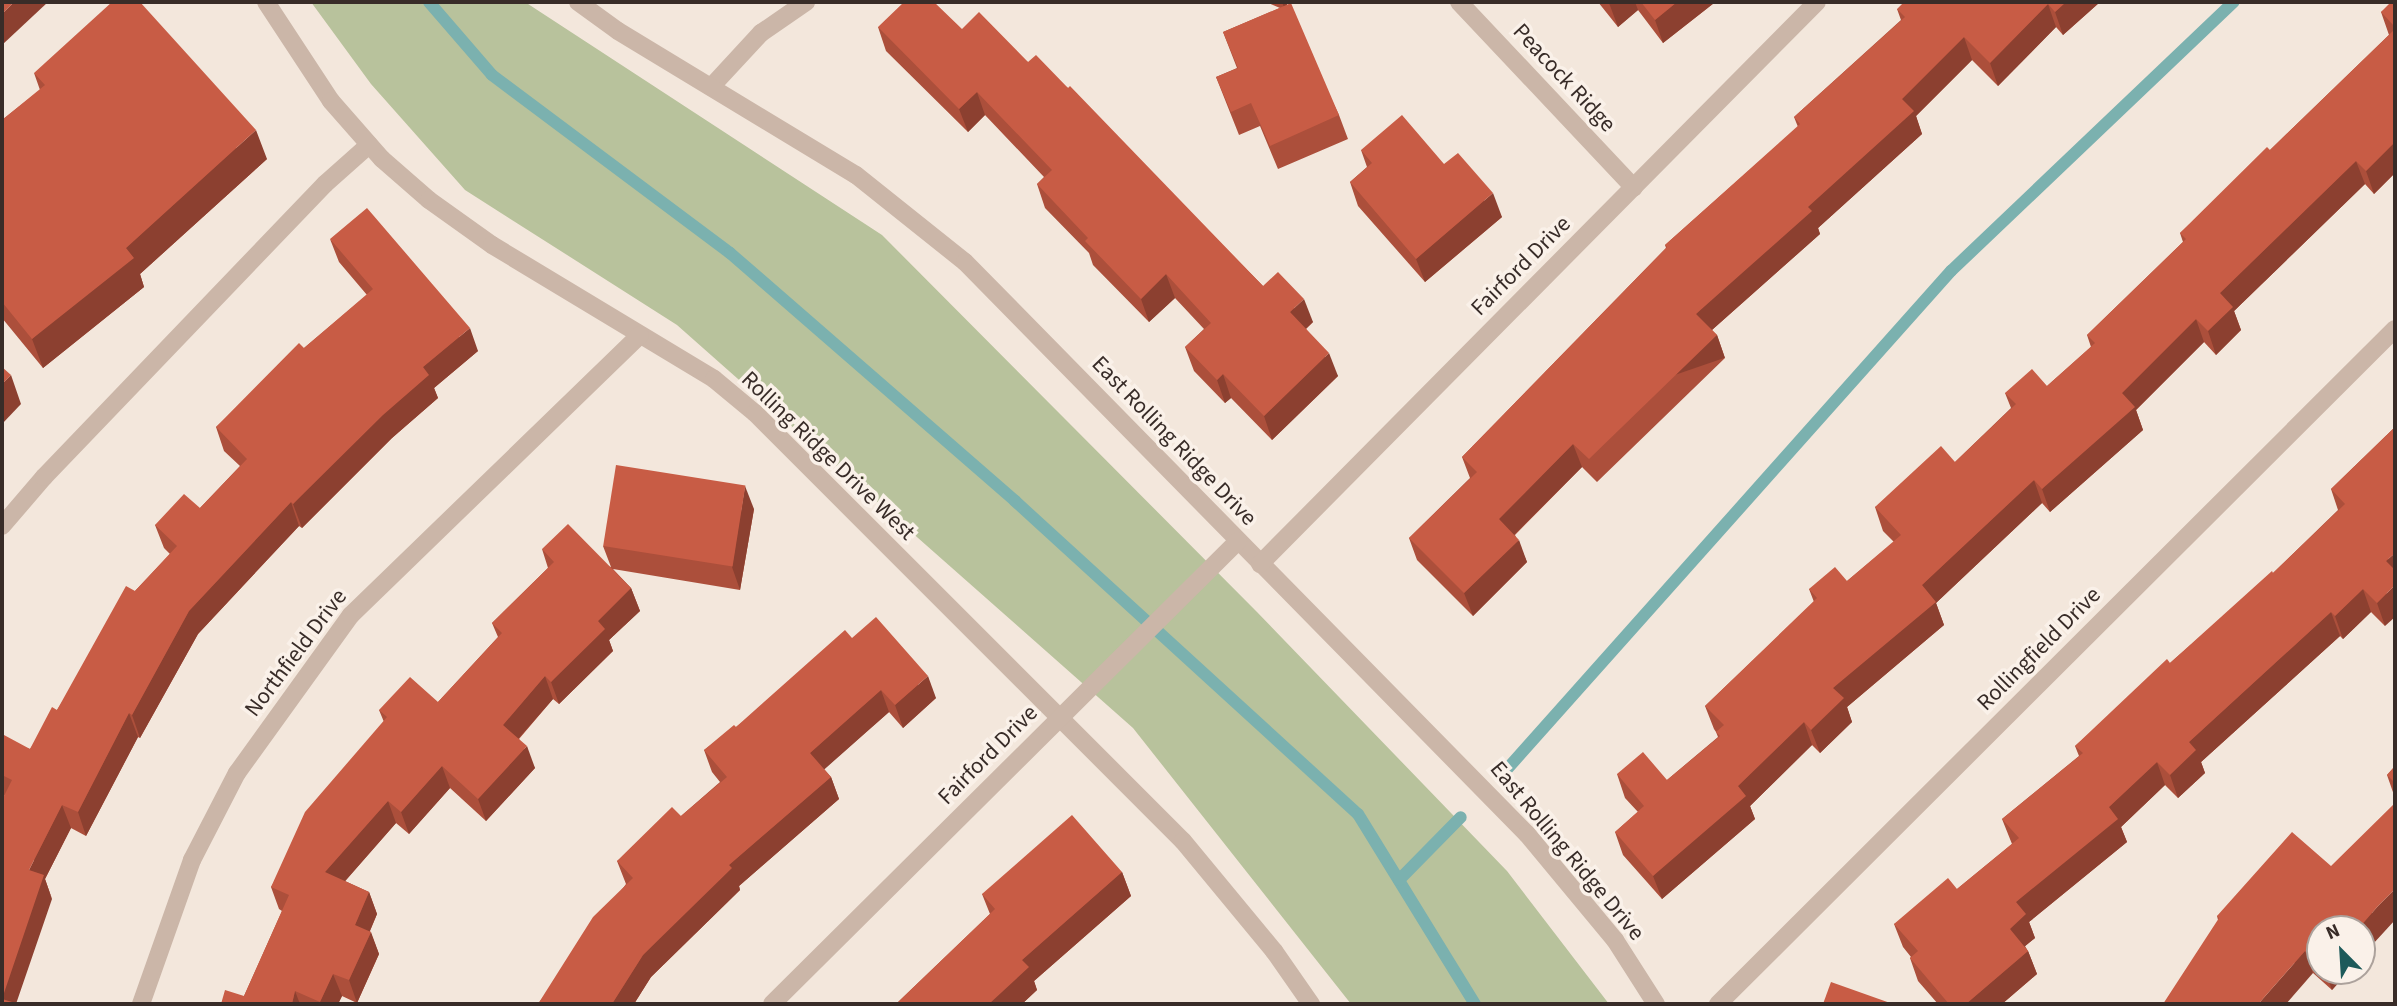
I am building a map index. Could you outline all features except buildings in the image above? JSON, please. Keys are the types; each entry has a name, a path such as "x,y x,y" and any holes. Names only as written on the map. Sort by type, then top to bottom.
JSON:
{"street":[{"name":"Rolling Ridge Drive West","path":"266,2 331,101 369,145 429,200 492,245 714,379 755,413 1183,841 1274,951 1311,1004"},
{"name":"East Rolling Ridge Drive","path":"578,2 618,31 856,175 965,262 1527,834 1615,940 1656,1004"},
{"path":"711,87 761,33 806,2"},
{"name":"Peacock Ridge","path":"1459,2 1634,188"},
{"name":"Fairford Drive","path":"1260,564 1817,2"},
{"path":"2,526 44,477 325,184 369,145"},
{"name":"Rollingfield Drive","path":"1718,1004 2395,329"},
{"name":"Northfield Drive","path":"141,1004 192,860 237,773 351,615 640,335"},
{"name":"Fairford Drive","path":"772,1004 1102,673 1238,541"}],"green space":[{"path":"311,2 525,2 882,235 1257,612 1507,871 1609,1004 1351,1004 1133,728 677,325 465,190 371,84"}],"waterway":[{"path":"429,2 492,75 730,253 1015,501 1358,814 1475,1004"},
{"path":"1508,768 1951,271 2233,2"},
{"path":"1399,880 1461,817"}]}
